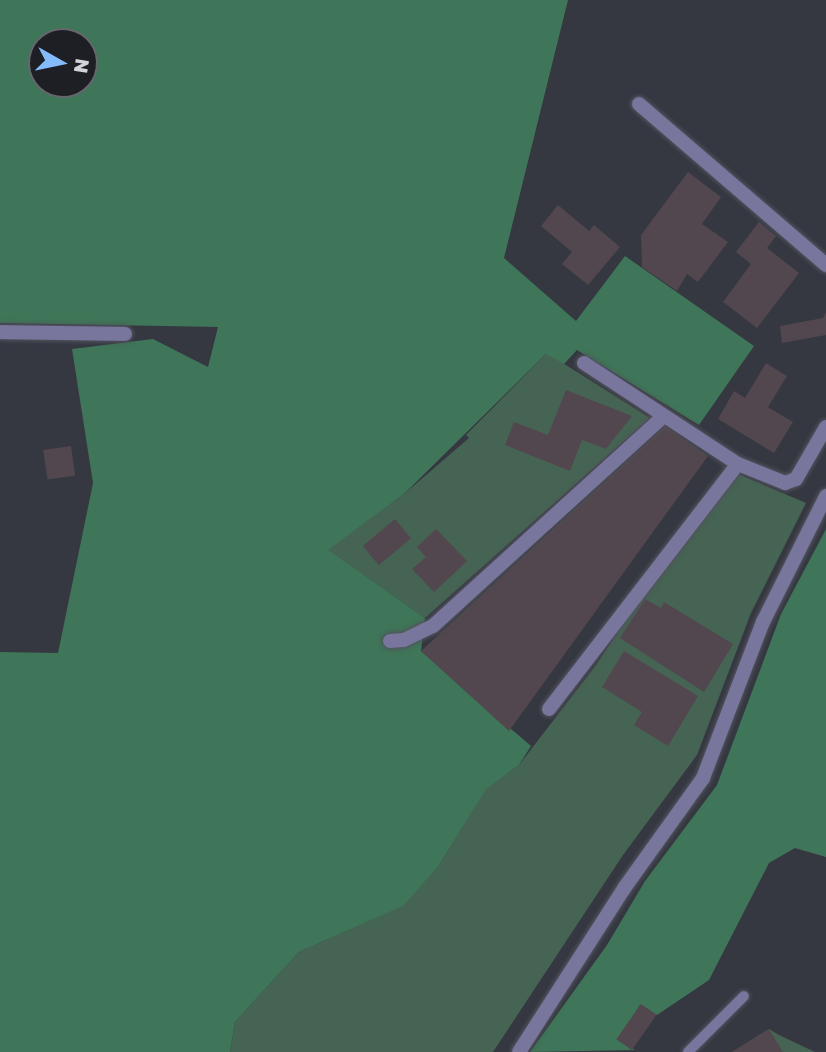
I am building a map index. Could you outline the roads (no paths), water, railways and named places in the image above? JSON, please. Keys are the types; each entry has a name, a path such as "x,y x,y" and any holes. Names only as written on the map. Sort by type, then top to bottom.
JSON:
{"street":[{"path":"639,104 826,265"},
{"path":"0,332 125,334"},
{"path":"584,363 738,464 791,482 826,427"},
{"path":"390,641 404,640 433,626 664,416"},
{"path":"550,709 738,464"},
{"path":"519,1052 625,887 703,778 763,622 826,496"}],"lane":[{"path":"688,1052 744,996"}]}
